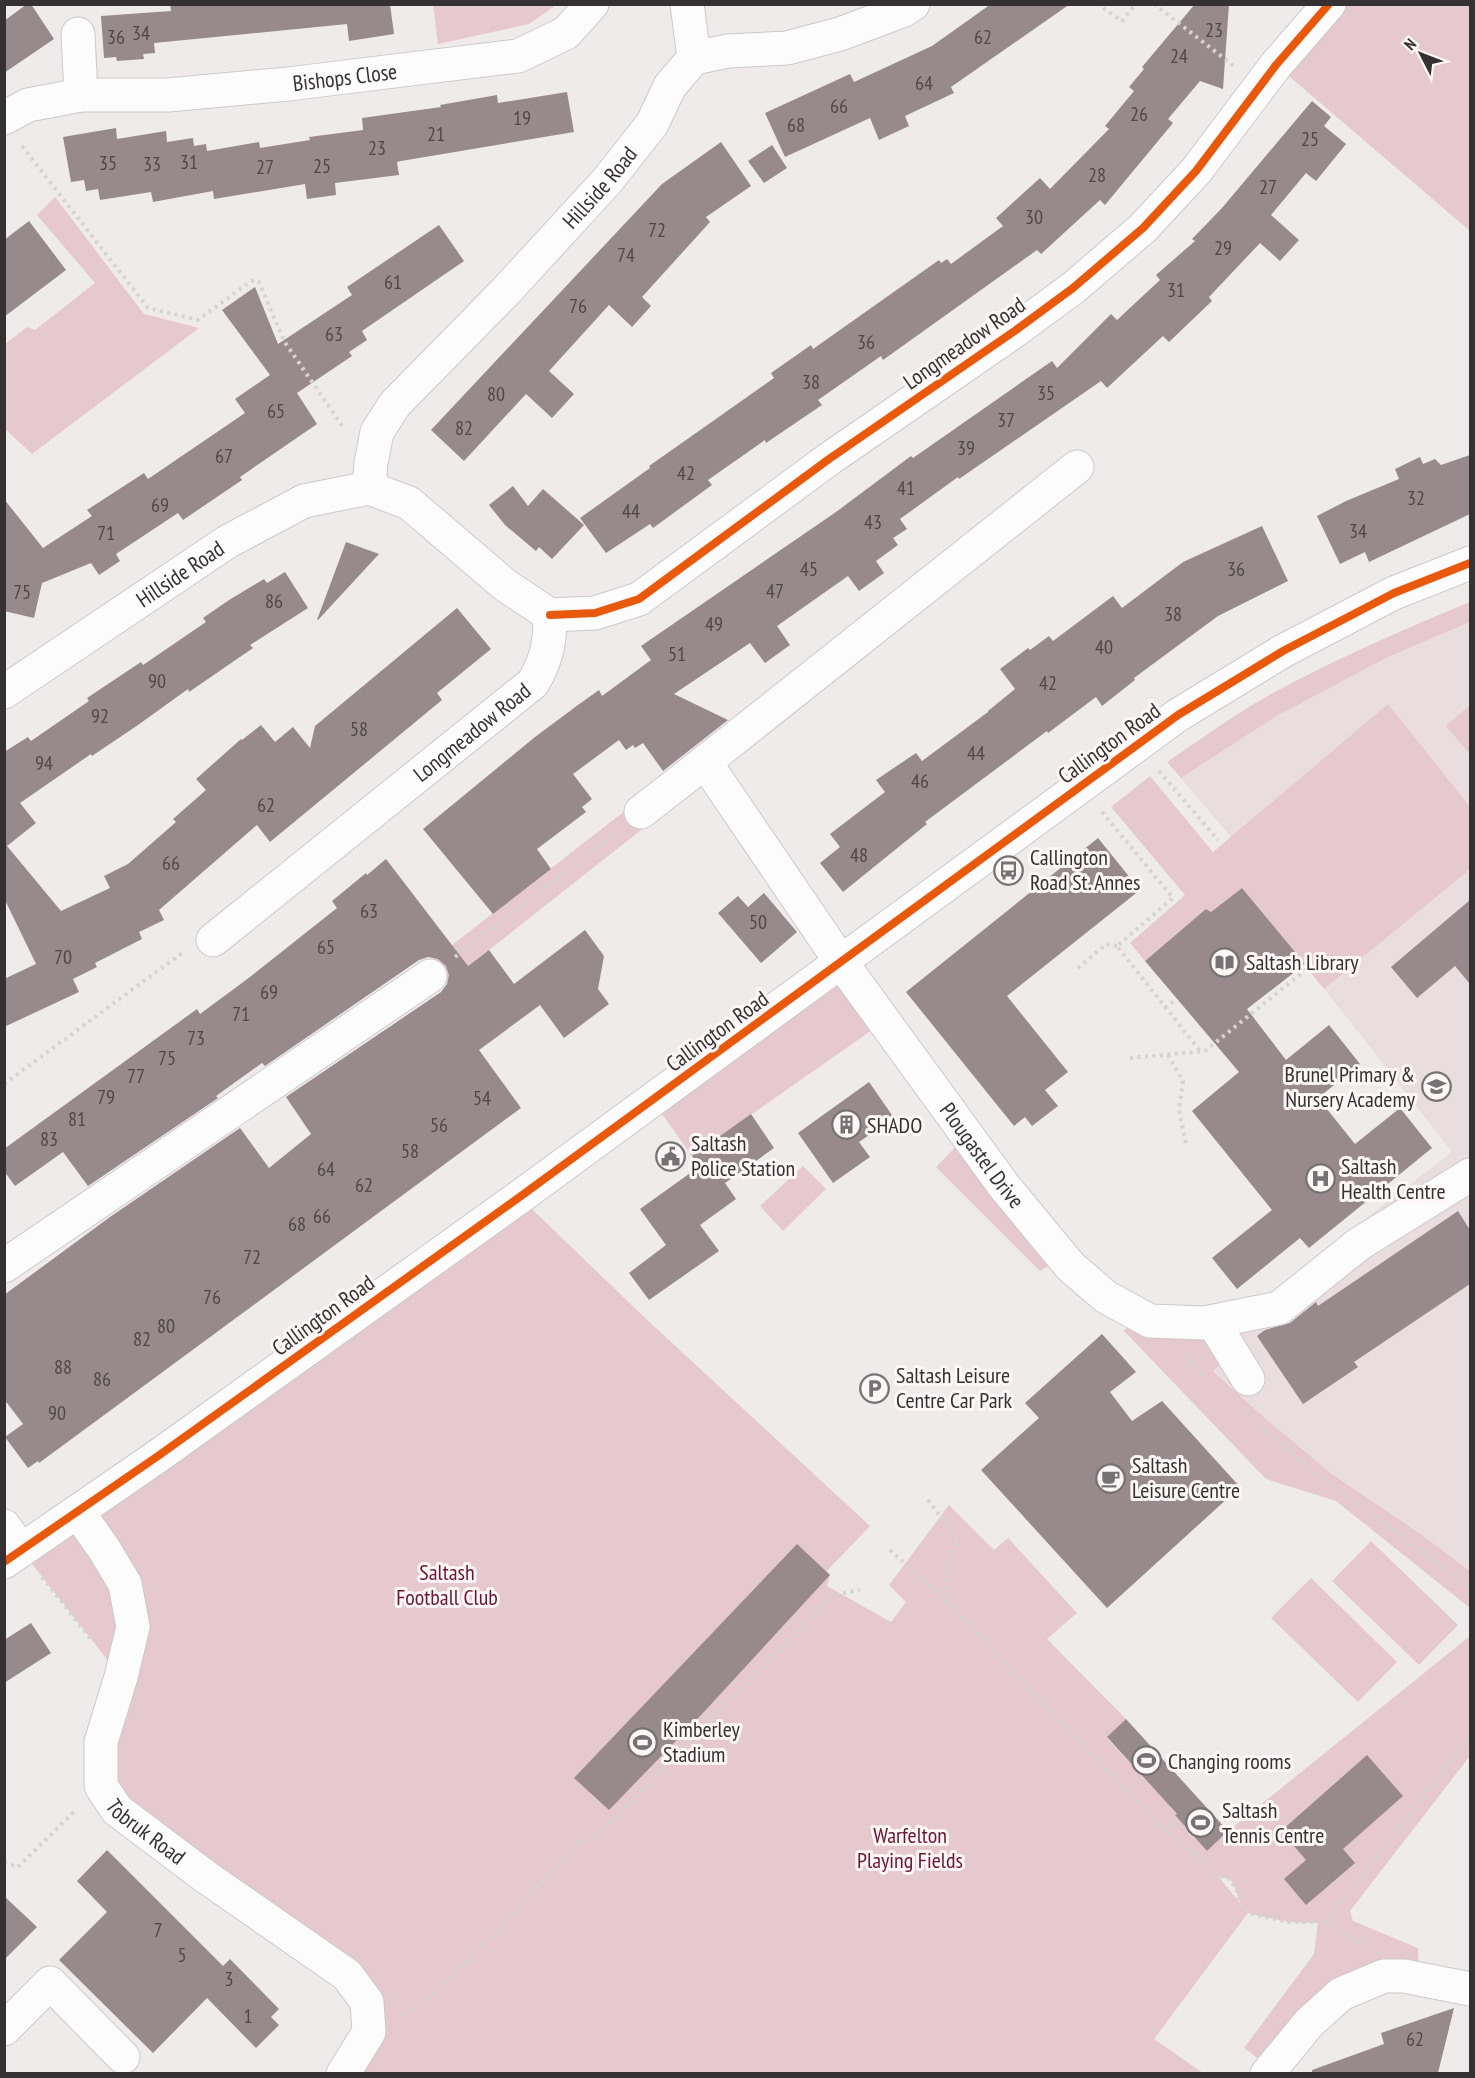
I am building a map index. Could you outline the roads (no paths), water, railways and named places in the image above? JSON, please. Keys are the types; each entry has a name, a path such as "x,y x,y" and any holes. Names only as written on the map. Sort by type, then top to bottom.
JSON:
{"street":[{"name":"Bishops Close","path":"12,130 28,105 81,94 168,94 288,84 518,56 567,33 592,4"},
{"path":"687,4 694,58 728,51 787,48 840,34 904,10 913,4"},
{"name":"Longmeadow Road","path":"212,939 533,683 545,663 550,639 550,615 595,612 639,599 829,459 1016,330 1072,288 1143,228 1196,171 1276,65 1329,4"},
{"path":"78,34 81,94"},
{"name":"Hillside Road","path":"4,692 227,542 304,501 369,488 377,432 396,404 507,290 607,181 652,124 670,86 694,58"},
{"path":"641,812 1077,467"},
{"path":"369,488 409,503 505,585 550,615"},
{"name":"Callington Road","path":"10,1546 78,1512 521,1196 1178,715 1283,651 1394,593 1470,563"},
{"name":"Plougastel Drive","path":"705,762 841,962 1004,1186 1071,1267 1106,1297 1150,1321 1213,1322"},
{"path":"4,1266 430,976"},
{"path":"1245,1394 1213,1322 1279,1308 1359,1244 1470,1175"},
{"name":"Tobruk Road","path":"78,1512 125,1584 133,1627 121,1677 101,1742 101,1786 117,1810 206,1877 346,1975 367,2002 369,2032 343,2073"},
{"path":"1267,2073 1309,2023 1341,1994 1384,1976 1404,1976 1470,1989"},
{"path":"4,2029 50,1983 123,2057"}],"place":[{"name":"Callington Road St. Annes","path":"1009,870"},
{"name":"Saltash Library","path":"1225,962"},
{"name":"Brunel Primary & Nursery Academy","path":"1436,1087"},
{"name":"SHADO","path":"846,1125"},
{"name":"Saltash Police Station","path":"670,1156"},
{"name":"Saltash Health Centre","path":"1320,1179"},
{"name":"Saltash Leisure Centre Car Park","path":"875,1388"},
{"name":"Saltash Leisure Centre","path":"1111,1478"},
{"name":"Kimberley Stadium","path":"642,1742"},
{"name":"Changing rooms","path":"1147,1761"},
{"name":"Saltash Tennis Centre","path":"1201,1823"}],"park label":[{"name":"Saltash Football Club","path":"447,1584"},
{"name":"Warfelton Playing Fields","path":"910,1848"}]}
